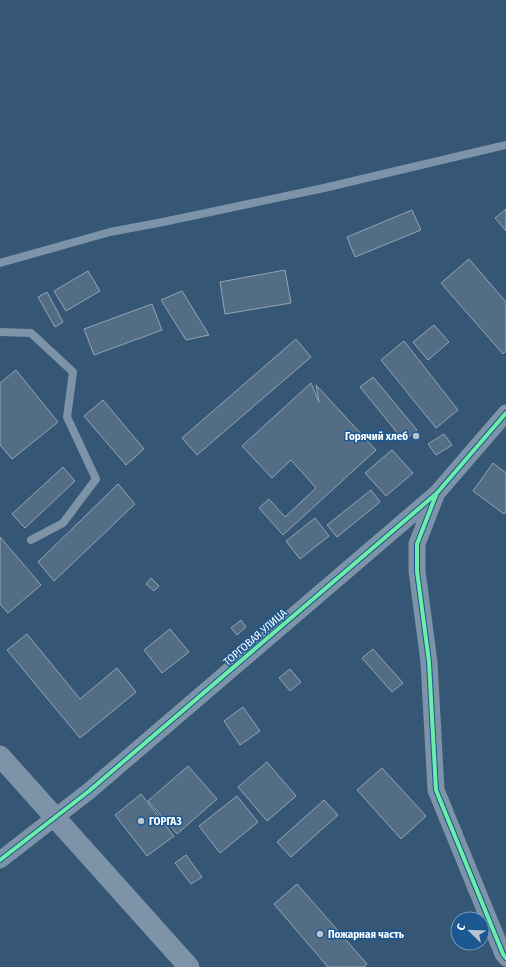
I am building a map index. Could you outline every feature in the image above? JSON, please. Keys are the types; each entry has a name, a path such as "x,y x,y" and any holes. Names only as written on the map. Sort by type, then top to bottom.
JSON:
{"street":[{"name":"ТОРГОВАЯ УЛИЦА","path":"0,860 89,791 437,493 506,413"},
{"path":"437,493 417,544 417,571 429,662 436,790 503,954 506,958"},
{"path":"0,756 189,967"}],"lane":[{"path":"0,263 110,232 324,188 506,146"},
{"path":"0,332 31,333 73,372 67,417 96,479 63,523 31,540"}],"building":[{"path":"506,209 506,231 495,218"},
{"path":"412,210 421,230 355,257 347,237"},
{"path":"469,259 506,302 506,351 503,354 441,283"},
{"path":"285,270 291,303 225,314 220,282"},
{"path":"88,271 100,291 66,311 54,291"},
{"path":"182,291 209,335 186,340 161,300"},
{"path":"47,292 63,322 55,327 38,297"},
{"path":"152,304 162,330 94,355 84,329"},
{"path":"434,325 449,342 428,360 413,342"},
{"path":"296,339 311,357 197,455 182,438"},
{"path":"404,341 458,410 436,428 381,360"},
{"path":"16,370 58,422 12,459 0,445 0,383"},
{"path":"373,377 417,430 404,441 360,387"},
{"path":"311,383 319,402 316,385 376,450 283,535 259,508 269,499 285,517 316,488 291,460 272,478 242,446"},
{"path":"103,400 144,449 126,465 84,416"},
{"path":"444,434 452,445 436,455 428,444"},
{"path":"392,450 413,473 386,496 365,473"},
{"path":"493,463 506,473 506,512 504,514 473,491"},
{"path":"63,467 75,481 25,528 12,514"},
{"path":"118,484 135,504 54,581 38,562"},
{"path":"371,490 380,502 337,537 327,525"},
{"path":"315,518 329,536 300,559 286,541"},
{"path":"0,537 41,585 8,613 0,604"},
{"path":"151,578 159,586 154,591 146,584"},
{"path":"241,620 246,627 237,635 231,628"},
{"path":"170,629 189,652 162,673 144,650"},
{"path":"27,634 80,699 117,668 136,692 80,738 7,650"},
{"path":"373,649 403,683 392,692 362,658"},
{"path":"290,669 301,682 290,691 279,678"},
{"path":"243,707 260,731 240,745 224,721"},
{"path":"267,762 296,796 267,821 238,787"},
{"path":"188,766 217,799 177,834 148,801"},
{"path":"382,768 426,816 401,839 357,790"},
{"name":"ГОРГАЗ","path":"141,794 174,836 147,856 115,815"},
{"path":"237,796 258,822 220,853 199,826"},
{"path":"324,800 338,815 291,857 277,842"},
{"path":"186,855 202,877 191,884 175,863"},
{"name":"Пожарная часть","path":"297,884 367,964 364,967 328,967 274,904"}],"cycle path":[{"path":"0,860 89,791 437,493 506,413"},
{"path":"436,495 417,544 417,571 429,662 436,790 503,954 506,958"}],"place":[{"name":"Горячий хлеб","path":"416,436"},
{"name":"ГОРГАЗ","path":"141,821"},
{"name":"Пожарная часть","path":"320,934"}]}
